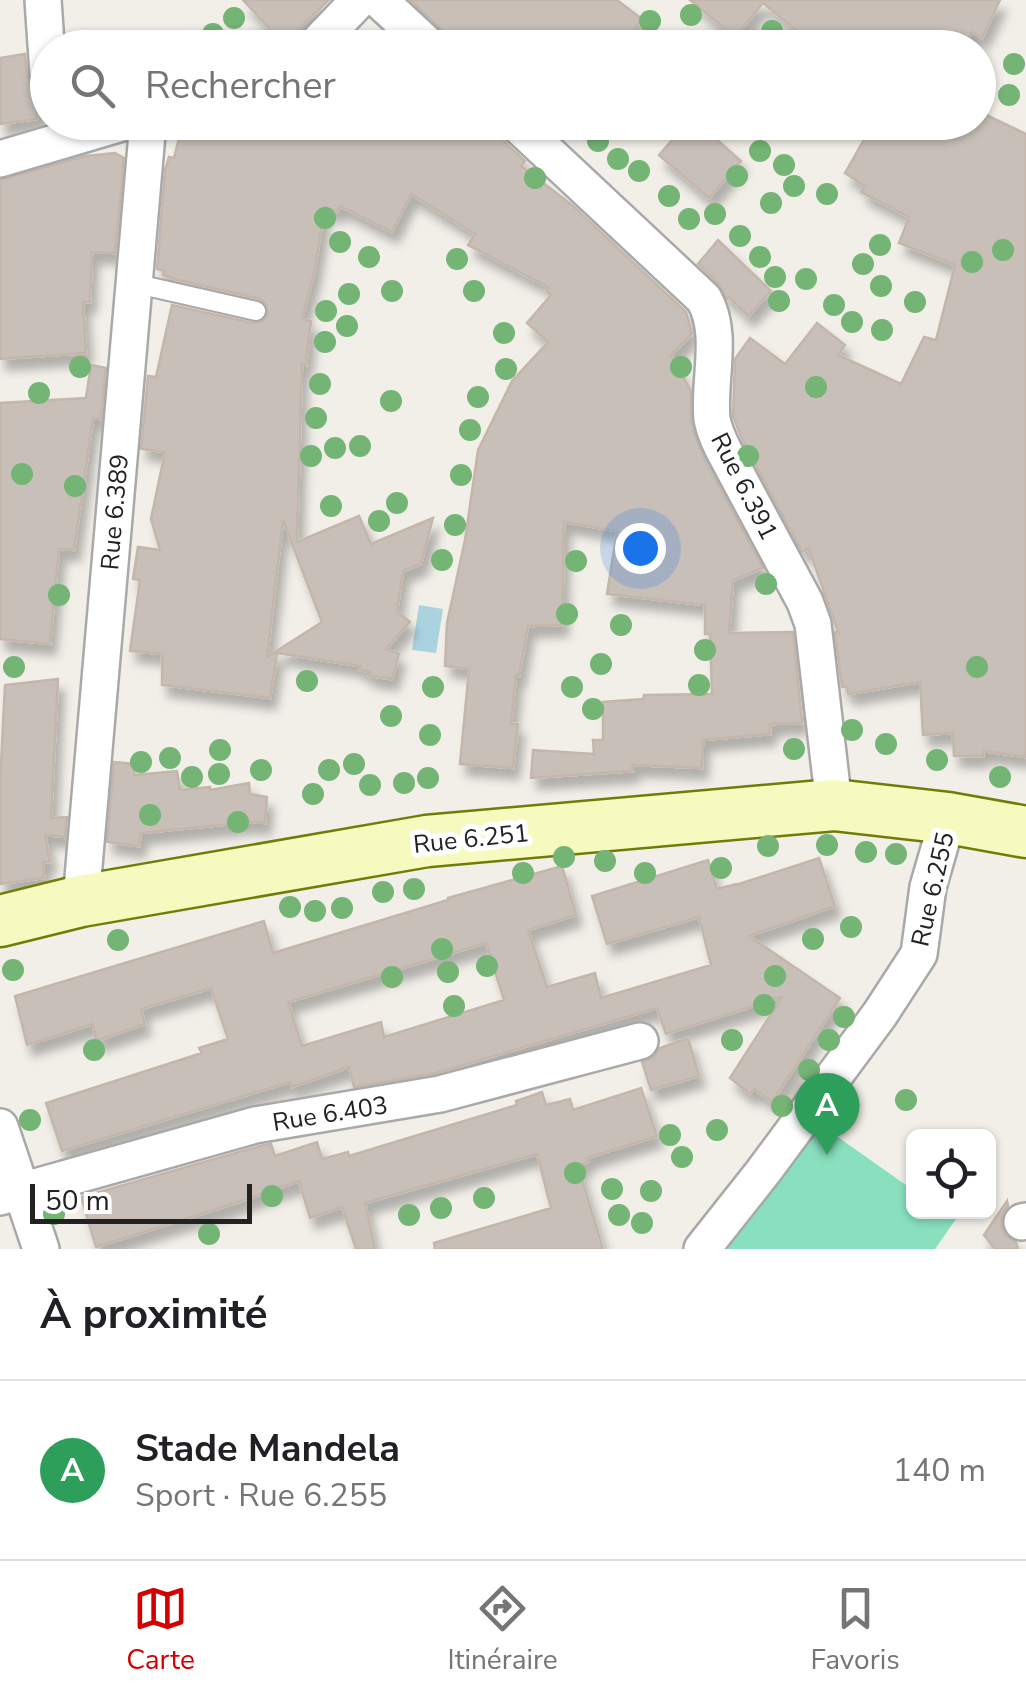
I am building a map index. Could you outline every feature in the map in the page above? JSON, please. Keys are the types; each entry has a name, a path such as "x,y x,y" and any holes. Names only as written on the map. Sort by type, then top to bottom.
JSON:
{"main road":[{"name":"Rue 6.251","path":"0,921 81,901 427,841 834,805 948,818 1026,832"}],"street":[{"path":"43,0 45,30"},
{"path":"330,30 359,0"},
{"path":"379,0 412,30"},
{"path":"0,159 37,140"},
{"name":"Rue 6.389","path":"81,901 146,140"},
{"name":"Rue 6.391","path":"533,140 704,299 711,311 714,429 813,624 834,805"},
{"name":"Rue 6.255","path":"702,1249 880,1014 919,954 928,886 948,818"},
{"name":"Rue 6.403","path":"11,1194 255,1125 440,1094 640,1041"},
{"path":"0,1126 11,1194 40,1249"}],"lane":[{"path":"133,282 256,311"}],"green space":[{"path":"815,1121 906,1185 906,1219 956,1219 935,1249 724,1249"}],"water":[{"path":"419,605 443,609 436,653 412,650"}],"building":[{"path":"243,0 329,0 297,30 271,30"},
{"path":"410,0 617,0 642,19 633,30 442,30"},
{"path":"690,0 1000,0 986,30 795,30 763,3 741,30 726,30"},
{"path":"25,54 30,120 0,124 0,58"},
{"path":"996,120 1026,134 1026,757 983,751 983,756 954,756 953,733 923,735 920,682 848,694 847,687 842,687 838,632 809,549 802,552 733,416 735,359 750,338 785,364 817,323 845,345 838,355 901,384 924,337 936,340 955,265 899,243 909,217 861,192 865,186 845,173 864,140 996,140"},
{"path":"178,140 502,140 525,161 521,166 572,205 686,312 692,334 671,355 691,391 694,433 763,568 733,580 729,633 793,632 802,723 770,724 770,734 703,740 702,768 632,765 633,771 531,778 533,750 594,754 593,740 603,740 603,702 643,699 644,695 712,694 705,605 607,594 617,531 564,522 562,625 528,626 519,676 516,675 511,724 518,724 513,768 460,764 469,669 445,666 447,623 465,540 478,450 512,381 548,342 527,323 551,295 546,291 548,287 468,245 475,234 411,194 392,232 340,206 337,212 325,207 302,319 311,321 306,365 302,364 297,542 359,516 371,544 433,518 421,564 403,571 397,611 410,622 386,649 399,654 392,679 369,676 370,672 359,670 360,666 277,653 270,698 162,685 162,654 130,651 140,580 133,579 138,547 160,550 151,519 165,452 141,449 148,376 156,377 172,305 253,323 264,320 268,313 260,299 178,280 157,269 169,157 174,158","holes":["283,520 322,622 267,657"]},
{"path":"672,140 717,140 741,161 709,198 659,155"},
{"path":"115,153 124,158 115,253 92,252 90,302 83,302 86,353 0,359 0,180 85,156"},
{"path":"718,240 771,291 748,316 727,299 719,284 698,264"},
{"path":"91,365 106,368 101,419 93,418 74,550 59,549 50,644 0,639 0,403 86,398"},
{"path":"58,679 51,818 67,817 65,837 45,835 50,862 43,862 44,878 0,884 5,685"},
{"path":"114,762 135,764 134,775 177,771 180,790 210,790 249,783 250,794 267,797 265,823 141,833 139,846 107,842"},
{"path":"819,858 835,906 749,936 840,998 772,1102 754,1089 750,1094 730,1078 782,997 666,1034 657,1008 436,1073 354,1087 349,1067 292,1087 290,1082 62,1151 46,1103 202,1053 199,1048 228,1039 211,988 141,1009 145,1024 96,1041 93,1024 27,1045 15,996 264,921 273,953 562,866 576,915 528,930 547,987 595,973 601,998 711,965 699,917 607,944 592,896 708,860 717,889","holes":["486,943 504,1000 384,1037 381,1022 302,1046 288,1002"]},
{"path":"688,1038 699,1076 651,1090 642,1062 654,1057 660,1048"},
{"path":"641,1088 657,1136 587,1158 588,1162 578,1166 603,1249 435,1249 434,1243 551,1208 537,1154 365,1203 375,1249 356,1249 342,1207 310,1218 299,1181 96,1247 81,1197 260,1146 271,1144 275,1156 317,1142 322,1159 348,1152 349,1156 517,1105 516,1101 542,1092 546,1105 570,1099 573,1110"},
{"path":"1007,1201 1001,1226 1018,1249 995,1249 984,1235"}],"place":[{"name":"Stade Mandela","path":"827,1155"}]}
